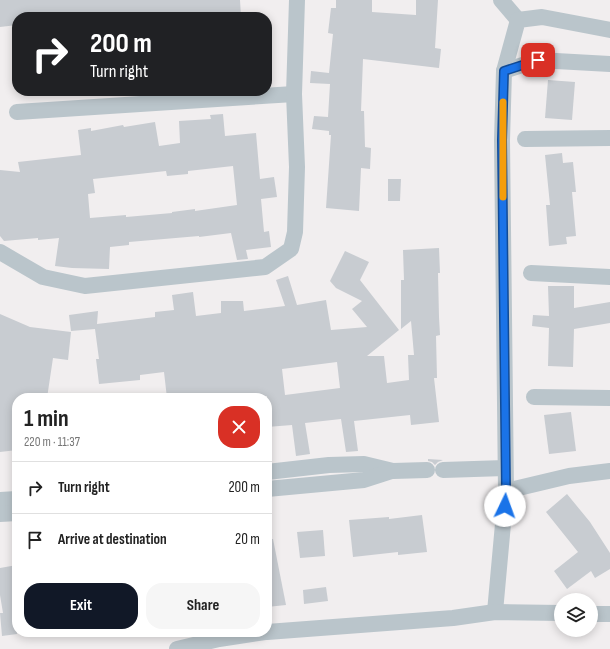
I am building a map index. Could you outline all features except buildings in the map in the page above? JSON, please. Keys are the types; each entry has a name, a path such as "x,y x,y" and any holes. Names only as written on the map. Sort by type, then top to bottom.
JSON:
{"street":[{"path":"0,252 43,277 85,286 265,267 291,249 295,232 297,167 294,94 297,0"},
{"path":"501,0 518,20"},
{"path":"518,20 542,17 610,30"},
{"path":"495,612 506,491 502,140 504,71 518,20"},
{"path":"504,71 538,60 610,64"},
{"path":"272,95 294,94"},
{"path":"17,112 263,96"},
{"path":"525,139 610,138"},
{"path":"531,273 610,277"},
{"path":"534,397 610,398"},
{"path":"272,471 350,464 364,464 393,471 427,470"},
{"path":"443,470 505,468"},
{"path":"272,489 364,480 393,471"},
{"path":"506,491 569,476 610,471"},
{"path":"0,500 12,499"},
{"path":"0,514 12,513"},
{"path":"272,632 445,618 495,612 554,614"},
{"path":"598,614 610,614"},
{"path":"177,649 232,637"}],"slow traffic":[{"path":"503,102 503,197"}],"route":[{"path":"505,506 502,140 504,71 538,60"}]}
